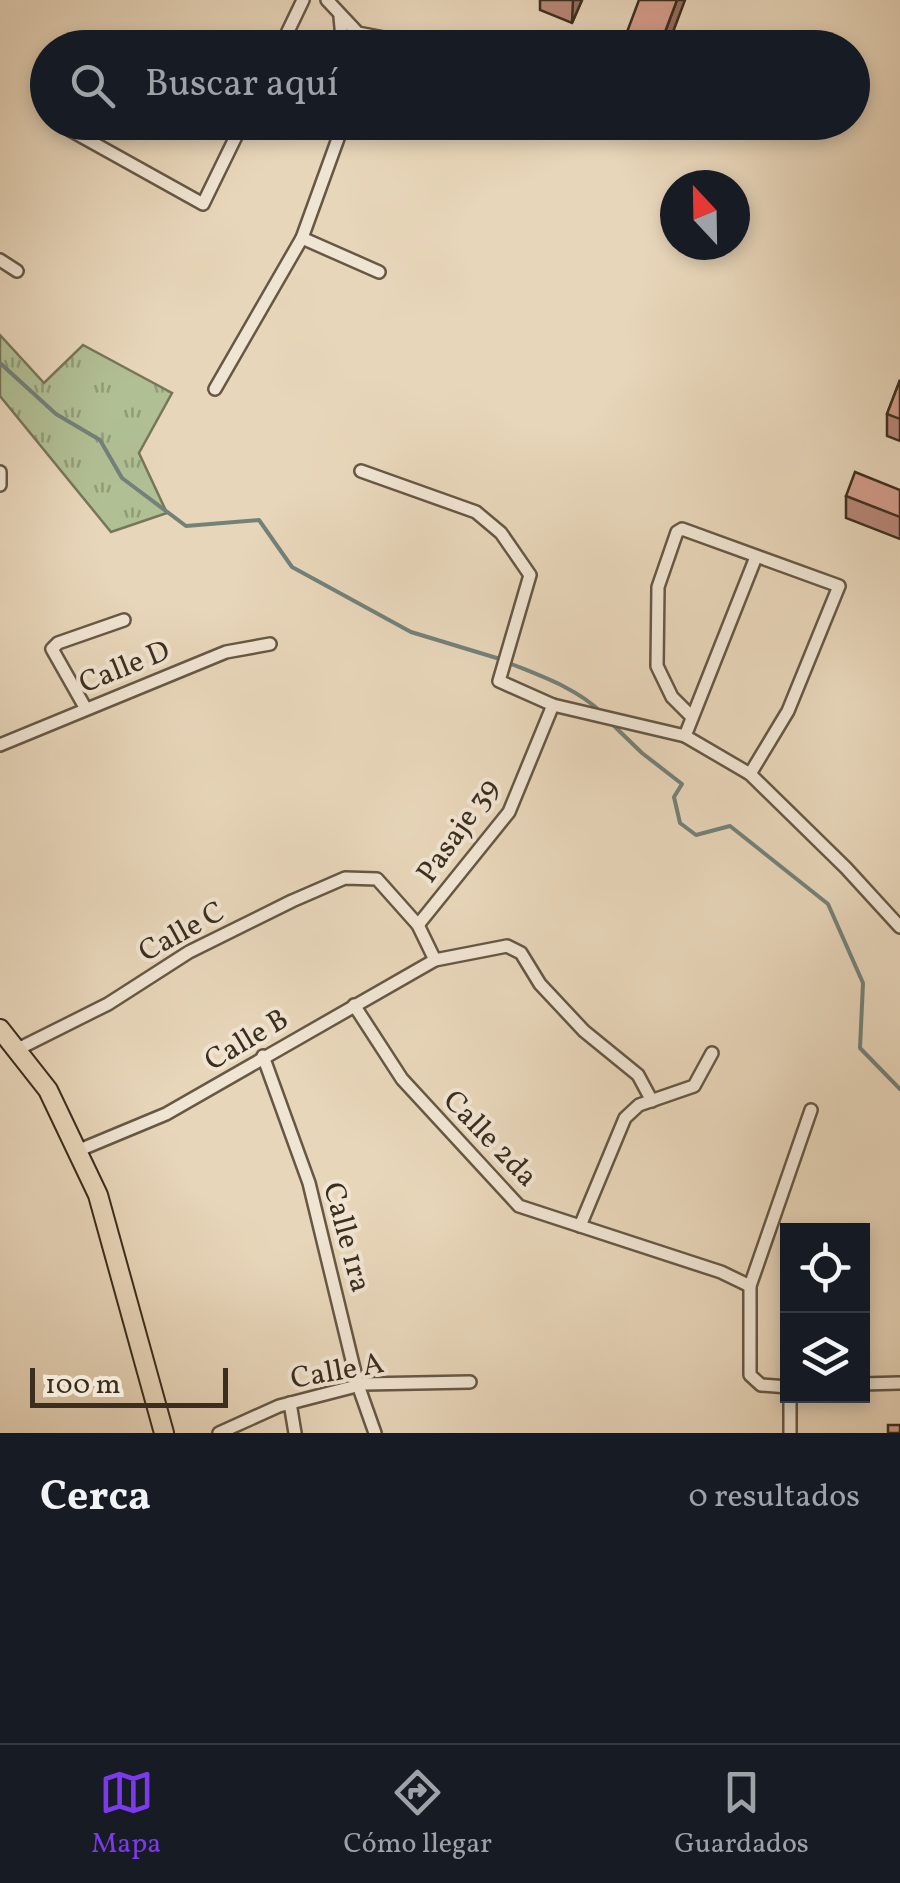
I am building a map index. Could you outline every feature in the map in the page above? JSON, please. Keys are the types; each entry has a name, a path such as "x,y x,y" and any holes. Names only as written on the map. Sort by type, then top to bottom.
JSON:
{"main road":[{"path":"0,1029 48,1090 98,1195 164,1433"}],"street":[{"path":"289,30 304,0"},
{"path":"327,0 355,30"},
{"path":"340,13 341,30"},
{"path":"88,140 203,204 234,140"},
{"path":"215,389 302,238 337,140"},
{"path":"302,238 379,272"},
{"path":"0,260 17,272"},
{"path":"361,471 476,512 501,533 530,574 499,681 553,706 685,736 750,774 900,926"},
{"path":"692,717 672,697 657,666 658,587 677,532 682,529 839,586 788,711 750,774"},
{"path":"685,736 756,557"},
{"path":"86,708 52,649 58,643 124,620"},
{"name":"Calle D","path":"0,745 226,652 270,644"},
{"name":"Pasaje 39","path":"418,926 509,812 553,706"},
{"name":"Calle C","path":"16,1050 108,1004 188,952 346,878 377,879 418,926"},
{"path":"418,926 435,960"},
{"name":"Calle B","path":"77,1151 166,1114 435,960 506,946 521,953 540,984 584,1031 638,1074 652,1101"},
{"name":"Calle 2da","path":"354,1005 402,1079 518,1206 721,1272 750,1286"},
{"path":"580,1226 625,1118 639,1105 694,1086 712,1053"},
{"name":"Calle 1ra","path":"263,1056 314,1199 358,1386 375,1433"},
{"path":"780,1386 761,1385 750,1375 750,1286 811,1110"},
{"name":"Calle A","path":"218,1433 290,1403 358,1386 470,1382"},
{"path":"870,1384 900,1383"},
{"path":"290,1403 295,1433"},
{"path":"790,1403 790,1433"}],"green space":[{"path":"0,335 44,383 83,345 172,393 139,453 167,513 111,532 0,396"}],"building":[{"path":"639,0 677,0 666,30 628,30"},
{"path":"900,380 900,419 887,414"},
{"path":"855,472 900,490 900,517 846,496"},
{"path":"888,1425 900,1425 900,1433 888,1433"}],"waterway":[{"path":"0,363 56,414 100,440 122,478 186,526 259,520 292,567 411,632 500,659"},
{"path":"509,663 569,689 601,712"},
{"path":"611,723 682,784 674,797 680,823 696,835 730,826 828,904 863,983 860,1048 900,1089"}]}
